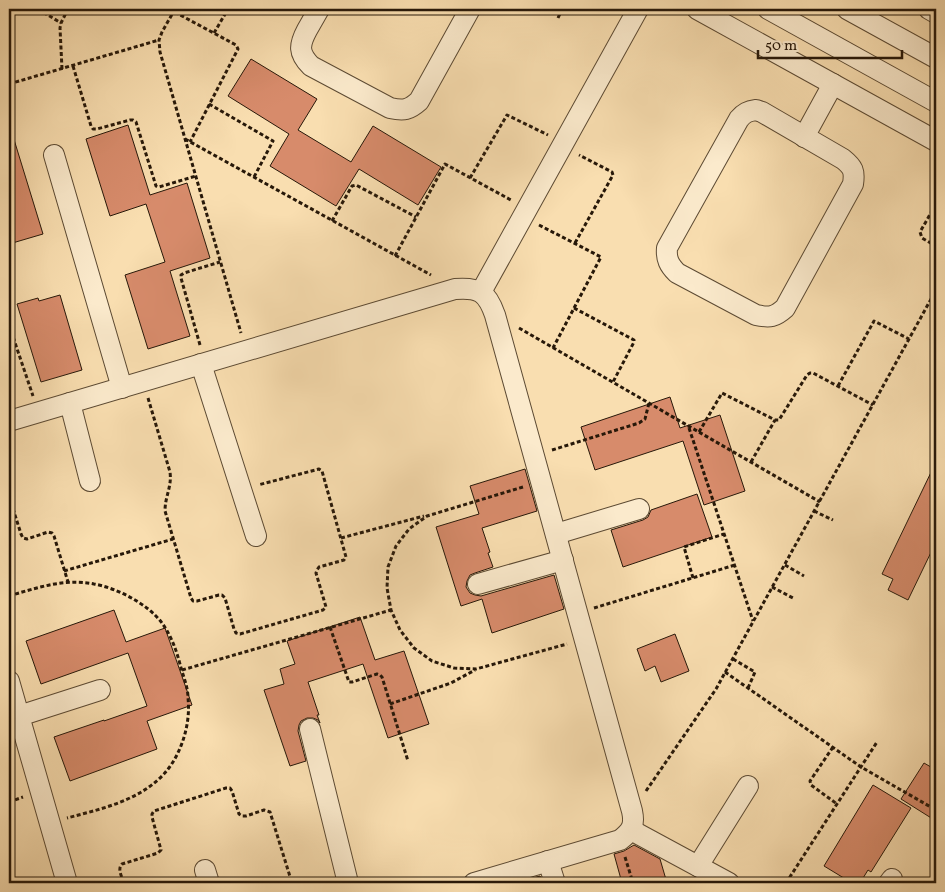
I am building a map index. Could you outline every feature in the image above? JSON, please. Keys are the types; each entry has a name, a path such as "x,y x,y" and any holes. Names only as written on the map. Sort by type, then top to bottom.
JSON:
{"street":[{"path":"319,9 302,40 300,50 304,59 311,66 390,108 401,110 411,108 419,101 470,9"},
{"path":"481,292 638,9"},
{"path":"697,9 936,141"},
{"path":"768,9 936,102"},
{"path":"847,9 936,58"},
{"path":"929,9 936,13"},
{"path":"804,137 833,84"},
{"path":"756,110 762,112 804,137 843,159 851,166 854,174 854,184 785,308 777,315 767,318 756,316 676,273 666,257 667,248 743,114 756,110"},
{"path":"54,155 122,388"},
{"path":"9,421 455,289 470,288 481,292 491,302 495,314 578,613 628,827 729,883"},
{"path":"204,364 256,536"},
{"path":"70,404 90,481"},
{"path":"556,534 639,509"},
{"path":"478,584 563,560"},
{"path":"9,681 66,883"},
{"path":"19,716 100,690"},
{"path":"310,729 348,883"},
{"path":"698,866 748,786"},
{"path":"474,883 548,861 628,827"},
{"path":"548,861 555,883"}],"path":[{"path":"38,9 61,23"},
{"path":"62,69 61,23 68,9"},
{"path":"170,9 175,10 236,45 238,49 190,142"},
{"path":"214,33 228,9"},
{"path":"558,18 562,9"},
{"path":"175,10 162,32 160,52 246,351"},
{"path":"9,84 160,40"},
{"path":"74,66 93,129 130,120 136,122 156,186 159,187 196,176"},
{"path":"209,104 273,141 254,177"},
{"path":"470,178 507,115 613,173 575,243"},
{"path":"185,139 455,289"},
{"path":"395,256 444,164 470,178 525,213 600,256 601,259 553,348"},
{"path":"332,221 354,185 416,217"},
{"path":"936,204 920,232 922,238 936,246"},
{"path":"204,364 181,274 220,262"},
{"path":"633,883 628,827 716,689 936,290"},
{"path":"574,308 634,340 613,382"},
{"path":"495,314 820,502"},
{"path":"838,386 874,321 909,339"},
{"path":"9,325 38,413"},
{"path":"751,462 775,420 779,420 810,373 873,405"},
{"path":"699,432 722,393 775,420"},
{"path":"534,456 640,423 645,419 649,403"},
{"path":"689,426 753,622"},
{"path":"9,496 23,538 27,539 48,532 52,533 68,582"},
{"path":"814,511 834,520"},
{"path":"341,538 427,516"},
{"path":"693,578 684,547 724,534"},
{"path":"64,571 173,540"},
{"path":"785,565 804,576"},
{"path":"578,613 735,566"},
{"path":"9,596 68,582 94,583 119,591 142,604 161,622 174,645 188,697 188,725 179,752 163,775 142,792 116,804 49,824"},
{"path":"772,587 793,598"},
{"path":"182,670 391,610"},
{"path":"330,627 349,682 377,674 382,677 408,761"},
{"path":"733,659 755,672 748,688"},
{"path":"390,704 451,683 476,669"},
{"path":"725,672 862,767 936,810"},
{"path":"786,883 877,742"},
{"path":"833,747 810,783 837,804"},
{"path":"124,883 120,870 122,864 158,853 161,850 152,817 154,812 230,788 239,814 242,816 264,810 270,812 292,883"}],"building":[{"path":"251,59 317,99 298,130 351,162 373,126 441,167 418,205 359,169 336,206 270,166 289,134 228,96"},
{"path":"128,125 150,195 187,183 210,258 170,271 190,336 148,349 125,275 165,262 146,204 110,216 86,139"},
{"path":"12,133 43,234 9,244 9,134"},
{"path":"60,295 82,370 41,382 17,304 38,298 39,301"},
{"path":"670,397 680,428 720,415 745,491 704,505 683,441 595,470 581,427"},
{"path":"936,462 936,542 908,600 888,590 893,579 882,574"},
{"path":"525,469 537,511 482,528 493,567 470,575 466,587 470,593 481,596 554,575 564,609 492,633 482,599 461,606 436,527 479,514 470,486"},
{"path":"697,494 712,537 623,567 611,530 643,520 648,517 651,510"},
{"path":"114,610 126,642 165,628 192,705 147,721 157,749 70,781 54,737 147,706 128,653 41,684 26,641"},
{"path":"360,617 375,660 404,651 429,724 388,738 363,664 308,682 320,723 313,718 301,721 298,731 306,761 290,766 264,690 284,684 280,669 295,664 287,641"},
{"path":"675,634 689,671 661,682 655,666 645,671 637,649"},
{"path":"924,763 936,770 936,821 901,799"},
{"path":"873,785 911,808 871,872 868,870 860,883 852,883 824,866"},
{"path":"634,845 660,859 667,883 622,883 614,854"},
{"path":"540,876 543,883 515,883"}]}
